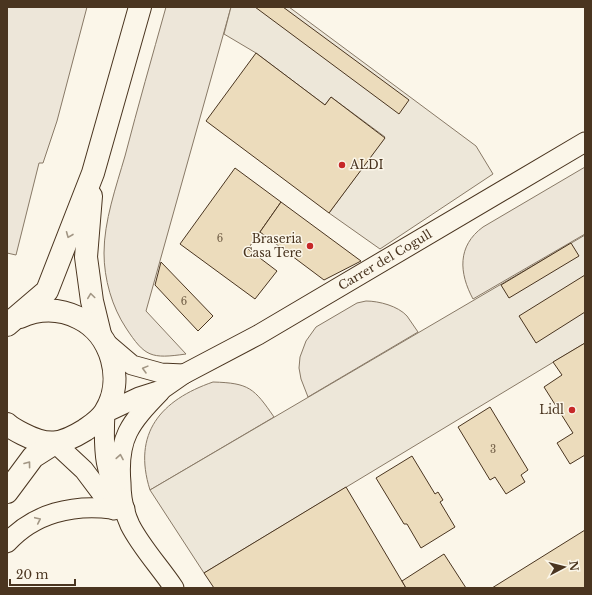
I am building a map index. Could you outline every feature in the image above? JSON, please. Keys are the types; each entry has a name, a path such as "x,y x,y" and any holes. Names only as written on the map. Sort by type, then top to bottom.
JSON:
{"street":[{"path":"11,322 47,291 93,173 140,7"},
{"name":"Carrer del Cogull","path":"105,413 139,397 161,390 184,374 258,335 585,142"},
{"path":"7,492 33,457 55,443 70,439 96,422 105,413 112,398 114,380 112,360 102,338 92,301 86,257 93,173"},
{"path":"11,322 33,312 51,310 75,316 86,321 102,338 132,365 161,373 184,374"},
{"path":"122,514 119,461 125,437 142,409 161,390"},
{"path":"105,413 103,441 106,469 122,514"},
{"path":"7,424 42,442 55,443 84,470 122,514 174,588"},
{"path":"7,543 13,536 35,521 59,511 80,507 122,514"}],"shaded area":[{"path":"7,7 87,7 57,121 43,163 39,163 16,255 7,253"},
{"path":"166,7 231,7 146,311 186,354 157,356 150,354 138,345 121,320 107,283 104,253 106,229 111,204"},
{"path":"231,7 289,7 476,146 493,174 380,249 329,213 385,137 331,97 325,105 256,53 224,34"},
{"path":"585,167 585,234 473,299 465,279 463,260 468,243 475,234 483,227"},
{"path":"585,235 585,343 204,573 150,490"},
{"path":"366,301 382,303 399,309 407,316 418,332 308,397 301,379 299,368 300,357 306,341 316,327 357,303"},
{"path":"213,382 235,384 250,389 261,399 274,417 150,490 145,470 145,452 148,436 155,421 165,409 179,398 195,389"}],"building":[{"path":"255,7 283,7 409,100 399,114"},
{"path":"256,53 325,105 331,97 385,138 329,213 206,121"},
{"path":"235,168 281,202 248,249 277,271 255,299 180,244"},
{"name":"Braseria Casa Tere","path":"281,202 361,261 324,280 260,232"},
{"path":"571,243 579,256 509,298 501,285"},
{"path":"161,262 213,316 198,331 155,285"},
{"path":"585,275 585,312 536,343 519,316"},
{"name":"Lidl","path":"585,343 585,455 570,464 557,443 573,433 544,387 562,375 553,362"},
{"path":"490,407 528,470 521,475 525,482 506,494 495,477 490,480 458,427"},
{"path":"412,456 435,494 438,492 443,500 440,502 455,527 421,548 407,524 404,524 376,478"},
{"path":"346,487 406,588 214,588 204,573"},
{"path":"585,530 585,588 492,588"},
{"path":"444,554 466,588 406,588 402,581"}],"place":[{"name":"ALDI","path":"342,165"},
{"name":"Braseria Casa Tere","path":"310,246"},
{"name":"Lidl","path":"572,410"}]}
